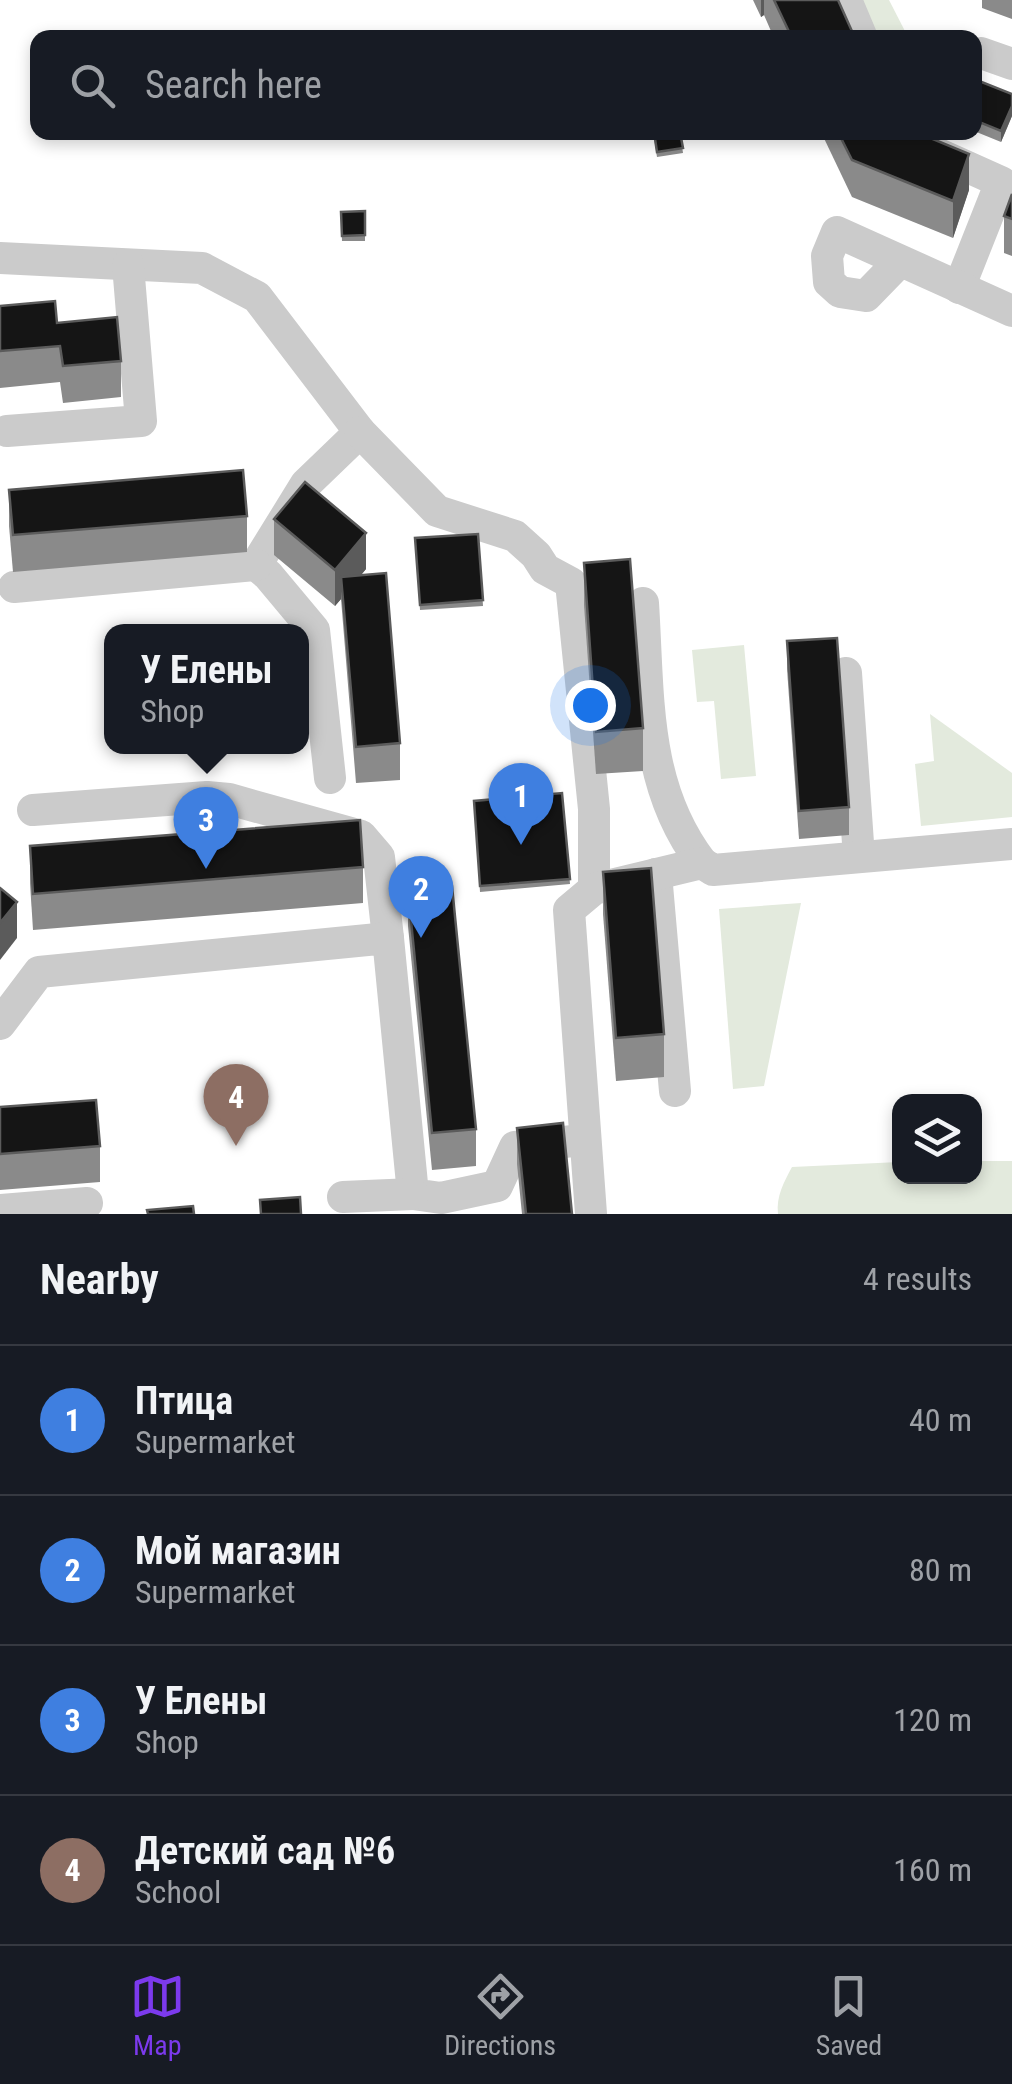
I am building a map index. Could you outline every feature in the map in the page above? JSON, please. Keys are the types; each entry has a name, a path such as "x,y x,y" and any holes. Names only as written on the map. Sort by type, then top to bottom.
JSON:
{"lane":[{"path":"846,0 859,30"},
{"path":"982,52 1012,64"},
{"path":"907,140 1000,182 959,288"},
{"path":"0,258 202,268 256,297 360,432 438,511 515,536 545,569 571,583 594,808 594,889"},
{"path":"900,261 1012,311"},
{"path":"7,431 140,421 128,264"},
{"path":"256,565 306,484 360,432"},
{"path":"14,587 256,565"},
{"path":"256,565 309,624"},
{"path":"642,603 652,751 681,836 702,863 713,870 1012,844"},
{"path":"309,624 314,630 330,778"},
{"path":"846,673 862,855"},
{"path":"33,810 218,798 361,836 380,857 413,1194"},
{"path":"592,1214 569,910 594,889 702,863"},
{"path":"656,874 675,1091"},
{"path":"0,1024 39,972 388,938"},
{"path":"343,1197 413,1194 499,1200 516,1147 584,1140"},
{"path":"0,1210 87,1203"}],"shaded area":[{"path":"856,0 889,0 904,30 871,30"},
{"path":"744,645 756,776 721,779 714,701 697,702 692,650"},
{"path":"930,714 1012,773 1012,817 921,826 915,764 934,761"},
{"path":"801,903 764,1086 733,1089 719,909"},
{"path":"982,1161 1012,1161 1012,1214 778,1214 779,1195 792,1167 892,1162 892,1184 982,1184"}],"building":[{"path":"774,0 838,0 851,30 788,30"},
{"path":"982,82 1012,94 1012,106 1001,131 982,123"},
{"path":"655,140 682,140 683,148 657,152"},
{"path":"842,140 935,140 969,154 953,201 852,160"},
{"path":"1012,194 1012,219 1004,216"},
{"path":"365,211 365,235 342,236 341,212"},
{"path":"55,301 57,323 117,317 121,361 63,366 60,346 0,351 0,306"},
{"path":"243,470 247,516 13,535 9,490"},
{"path":"305,482 366,533 335,570 274,519"},
{"path":"478,534 483,600 420,605 415,538"},
{"path":"630,559 643,728 596,732 584,563"},
{"path":"386,573 400,743 356,747 341,577"},
{"path":"837,638 849,807 799,811 787,641"},
{"path":"562,793 570,879 480,886 474,801"},
{"path":"360,820 363,867 33,894 30,846"},
{"path":"651,868 664,1034 616,1038 603,872"},
{"path":"452,886 476,1129 432,1133 408,890"},
{"path":"0,888 17,902 0,923"},
{"path":"96,1100 100,1146 0,1154 0,1107"},
{"path":"563,1123 572,1214 526,1214 517,1128"},
{"path":"300,1197 301,1214 261,1214 260,1200"},
{"path":"193,1206 194,1214 148,1214 147,1210"}],"place":[{"name":"Птица","path":"521,845"},
{"name":"У Елены","path":"206,869"},
{"name":"Мой магазин","path":"421,938"},
{"name":"Детский сад №6","path":"236,1146"}]}
